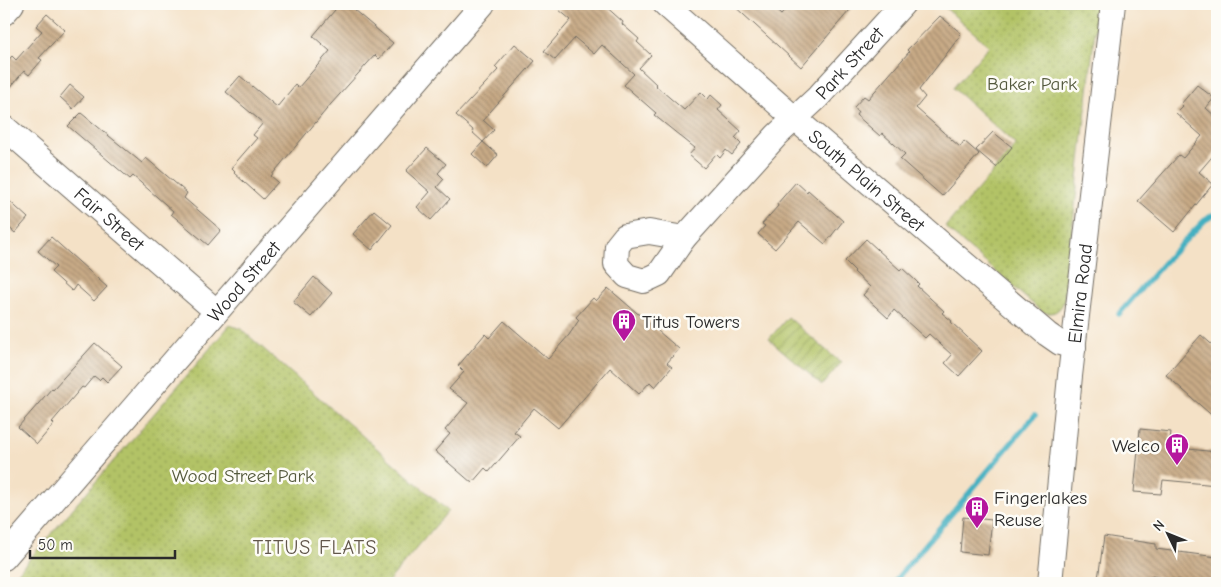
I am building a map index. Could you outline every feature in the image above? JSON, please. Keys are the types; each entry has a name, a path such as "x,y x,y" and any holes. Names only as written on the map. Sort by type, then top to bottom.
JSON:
{"street":[{"path":"4,13 12,4"},
{"name":"Wood Street","path":"4,558 483,4"},
{"name":"South Plain Street","path":"665,4 794,118 1047,334 1060,343 1074,347"},
{"name":"Park Street","path":"684,238 794,118 817,98 903,4"},
{"name":"Elmira Road","path":"1050,583 1074,347 1113,4"},
{"name":"Fair Street","path":"4,127 216,311"}],"green space":[{"name":"Baker Park","path":"941,4 1098,4 1064,301 1055,312 1042,312 945,227 1016,145 953,88 989,46"},
{"path":"788,317 841,363 822,385 769,339"},
{"name":"Wood Street Park","path":"230,325 241,329 448,511 387,583 9,583"}],"building":[{"path":"340,4 347,4 393,43 379,59 375,55 271,176 278,182 263,199 234,173 231,168 257,138 253,135 263,123 226,92 240,76 277,107 295,85 298,88 330,51 313,36"},
{"path":"552,4 603,4 639,39 637,42 651,55 639,68 656,86 684,110 701,92 708,99 711,95 722,105 718,110 741,131 735,138 741,144 732,155 726,150 720,158 716,154 704,168 689,155 695,148 654,115 656,113 624,85 634,74 602,45 594,54 575,38 555,60 544,51 571,20"},
{"path":"732,4 769,4 781,15 791,4 855,4 801,67"},
{"path":"47,14 65,30 39,58 42,60 29,75 24,71 4,95 4,65 12,56 16,60 42,31 36,26"},
{"path":"940,16 961,33 919,90 925,97 916,108 960,147 964,141 979,154 942,196 900,159 905,154 882,133 880,136 856,115 858,112 854,107 864,96 868,99 909,52 907,50"},
{"path":"515,44 535,61 483,120 494,130 483,142 456,115 498,70 495,67"},
{"path":"70,85 84,97 73,109 60,97"},
{"path":"1197,85 1214,98 1206,108 1217,118 1217,151 1199,172 1213,184 1174,232 1138,201 1179,155 1183,158 1202,136 1176,113"},
{"path":"81,113 142,163 146,158 187,193 184,198 221,230 208,245 171,214 173,211 133,176 130,179 68,126"},
{"path":"993,132 1012,147 996,167 976,150"},
{"path":"483,142 498,155 487,168 472,154"},
{"path":"427,148 446,164 438,173 444,179 437,187 450,199 431,220 417,207 430,192 406,171"},
{"path":"796,182 807,192 808,190 843,221 825,244 799,222 775,249 758,234 765,226 762,224"},
{"path":"4,196 28,218 15,233 4,223"},
{"path":"374,210 392,225 372,250 353,234"},
{"path":"51,237 107,287 94,301 76,285 72,291 51,272 56,267 38,251"},
{"path":"866,239 900,270 902,268 915,280 919,284 917,286 944,311 942,313 982,351 959,376 945,363 952,355 929,334 925,338 894,310 888,318 863,295 870,287 845,261"},
{"path":"314,277 332,293 311,317 293,302"},
{"path":"608,288 679,349 667,363 672,367 655,387 650,382 639,394 610,368 558,428 534,408 514,432 520,436 489,472 485,468 472,483 435,451 450,434 445,430 468,403 449,389 464,372 458,366 485,334 489,338 504,321 548,359 569,335 579,320 576,317 593,298 596,301"},
{"path":"1201,335 1217,349 1217,420 1166,375"},
{"path":"95,343 122,366 107,382 102,377 99,380 94,376 84,388 82,387 52,422 54,424 37,444 18,427"},
{"name":"Welco","path":"1140,429 1171,432 1169,447 1217,452 1217,485 1163,480 1161,494 1134,492"},
{"name":"Fingerlakes Reuse","path":"963,517 992,520 988,555 960,552"},
{"path":"1104,536 1156,544 1156,549 1217,557 1217,583 1200,583 1151,576 1150,583 1129,583 1098,579"}],"waterway":[{"path":"1119,314 1168,258 1205,220 1217,213"},
{"path":"893,583 1035,415"}],"place":[{"name":"Titus Towers","path":"624,342"},
{"name":"Welco","path":"1177,466"},
{"name":"Fingerlakes Reuse","path":"977,529"}],"district":[{"name":"TITUS FLATS","path":"315,547"}]}
